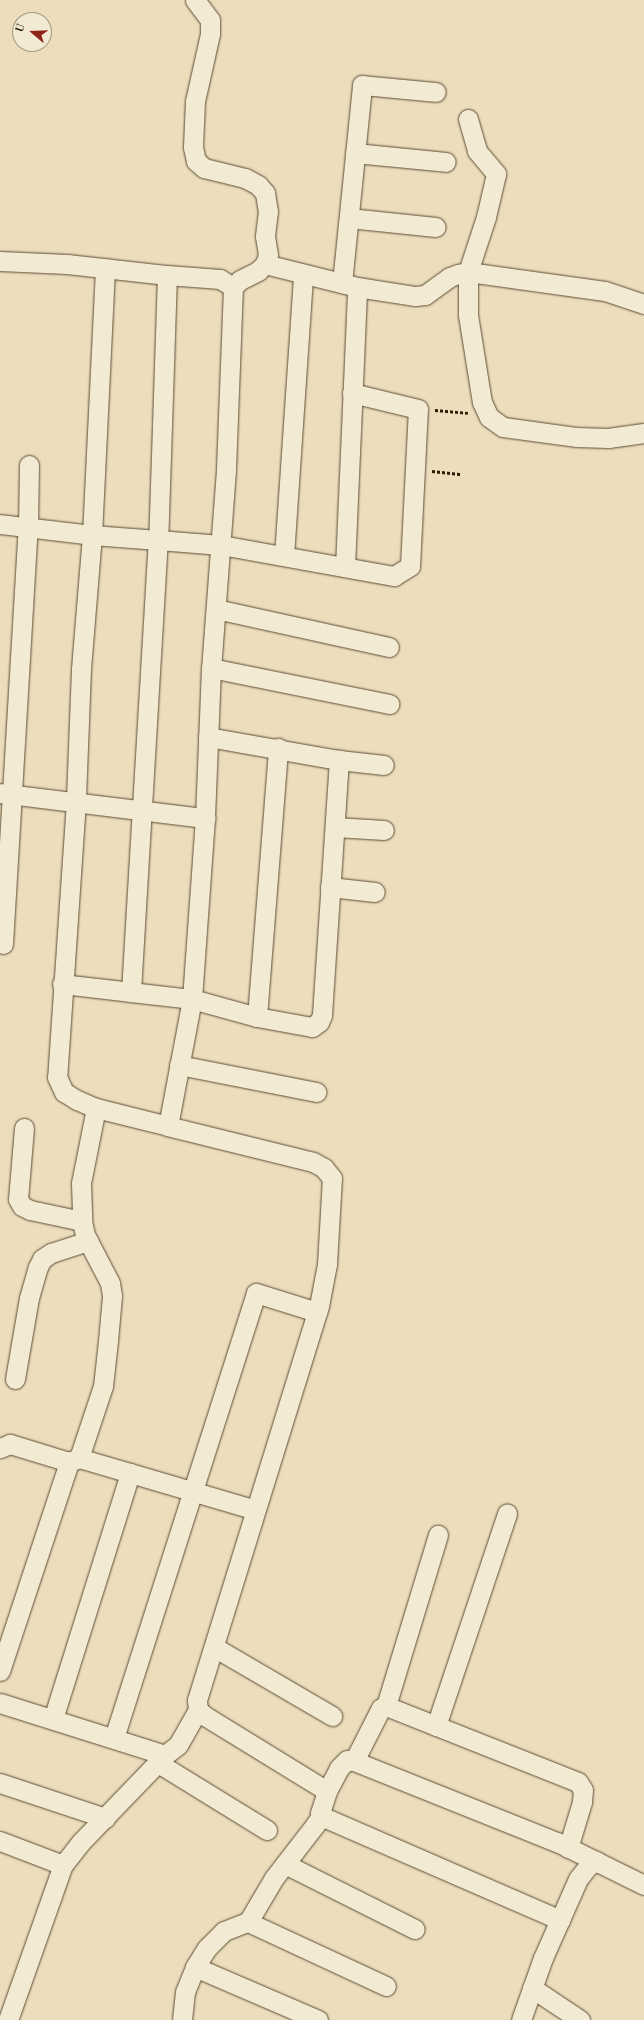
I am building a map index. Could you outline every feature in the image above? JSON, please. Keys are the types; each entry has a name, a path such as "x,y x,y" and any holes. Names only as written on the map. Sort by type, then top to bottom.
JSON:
{"street":[{"path":"168,1126 192,999 205,818 211,668 226,470 234,287 240,280 258,271 265,264 268,255 265,236 268,211 266,193 258,185 245,178 204,168 196,161 193,147 195,101 210,34 210,20 195,0"},
{"path":"345,567 352,393 348,218 362,85 436,92"},
{"path":"468,119 477,151 493,170 496,178 486,217 468,272 468,315 482,402 489,417 504,427 577,437 608,438 644,433"},
{"path":"355,153 446,162"},
{"path":"348,218 436,227"},
{"path":"0,261 105,268 220,279 234,287"},
{"path":"265,264 349,285 415,296 426,295 450,277 468,272 605,291 644,304"},
{"path":"8,2020 63,1865 81,1842 162,1759 178,1745 198,1710 197,1700 317,1312 327,1264 332,1178 324,1168 313,1162 96,1108 77,1100 64,1092 57,1077 62,984 76,801 81,669 92,535 105,268"},
{"path":"284,556 303,274"},
{"path":"131,992 158,540 167,275"},
{"path":"0,524 92,535 221,545 394,576 410,566 418,409 352,393"},
{"path":"3,944 2,920 6,794 28,528 29,465"},
{"path":"216,609 389,647"},
{"path":"211,668 389,704"},
{"path":"208,737 278,748 339,760 384,765"},
{"path":"257,1017 278,748"},
{"path":"62,984 192,999 257,1017 312,1027 319,1022 322,1015 339,760"},
{"path":"6,794 76,801 205,818"},
{"path":"335,827 384,830"},
{"path":"330,887 375,892"},
{"path":"179,1065 316,1092"},
{"path":"0,1671 74,1460 103,1386 112,1296 110,1283 85,1235 82,1221 81,1183 96,1108"},
{"path":"24,1128 18,1199 22,1206 30,1210 82,1221"},
{"path":"15,1379 30,1298 38,1267 42,1260 51,1253 88,1242"},
{"path":"114,1738 256,1293 317,1312"},
{"path":"0,1448 10,1444 130,1473 256,1510"},
{"path":"53,1720 130,1473"},
{"path":"436,1726 507,1514"},
{"path":"354,1761 381,1708 386,1706 438,1535"},
{"path":"214,1647 332,1716"},
{"path":"0,1703 114,1738 162,1759 267,1830"},
{"path":"386,1706 578,1782 583,1790 582,1802 568,1848"},
{"path":"198,1710 327,1791"},
{"path":"182,2020 185,1992 195,1967 207,1948 224,1931 248,1922 274,1878 321,1816 320,1813 327,1791 339,1768 347,1760 354,1761 568,1848 597,1861 644,1886"},
{"path":"0,1783 105,1818"},
{"path":"321,1816 560,1920"},
{"path":"0,1841 63,1865"},
{"path":"521,2020 543,1958 578,1879 588,1866 597,1861"},
{"path":"284,1864 415,1929"},
{"path":"248,1922 386,1986"},
{"path":"195,1967 318,2020"},
{"path":"532,1988 580,2020"}],"path":[{"path":"418,409 469,413"},
{"path":"415,470 462,474"}]}
